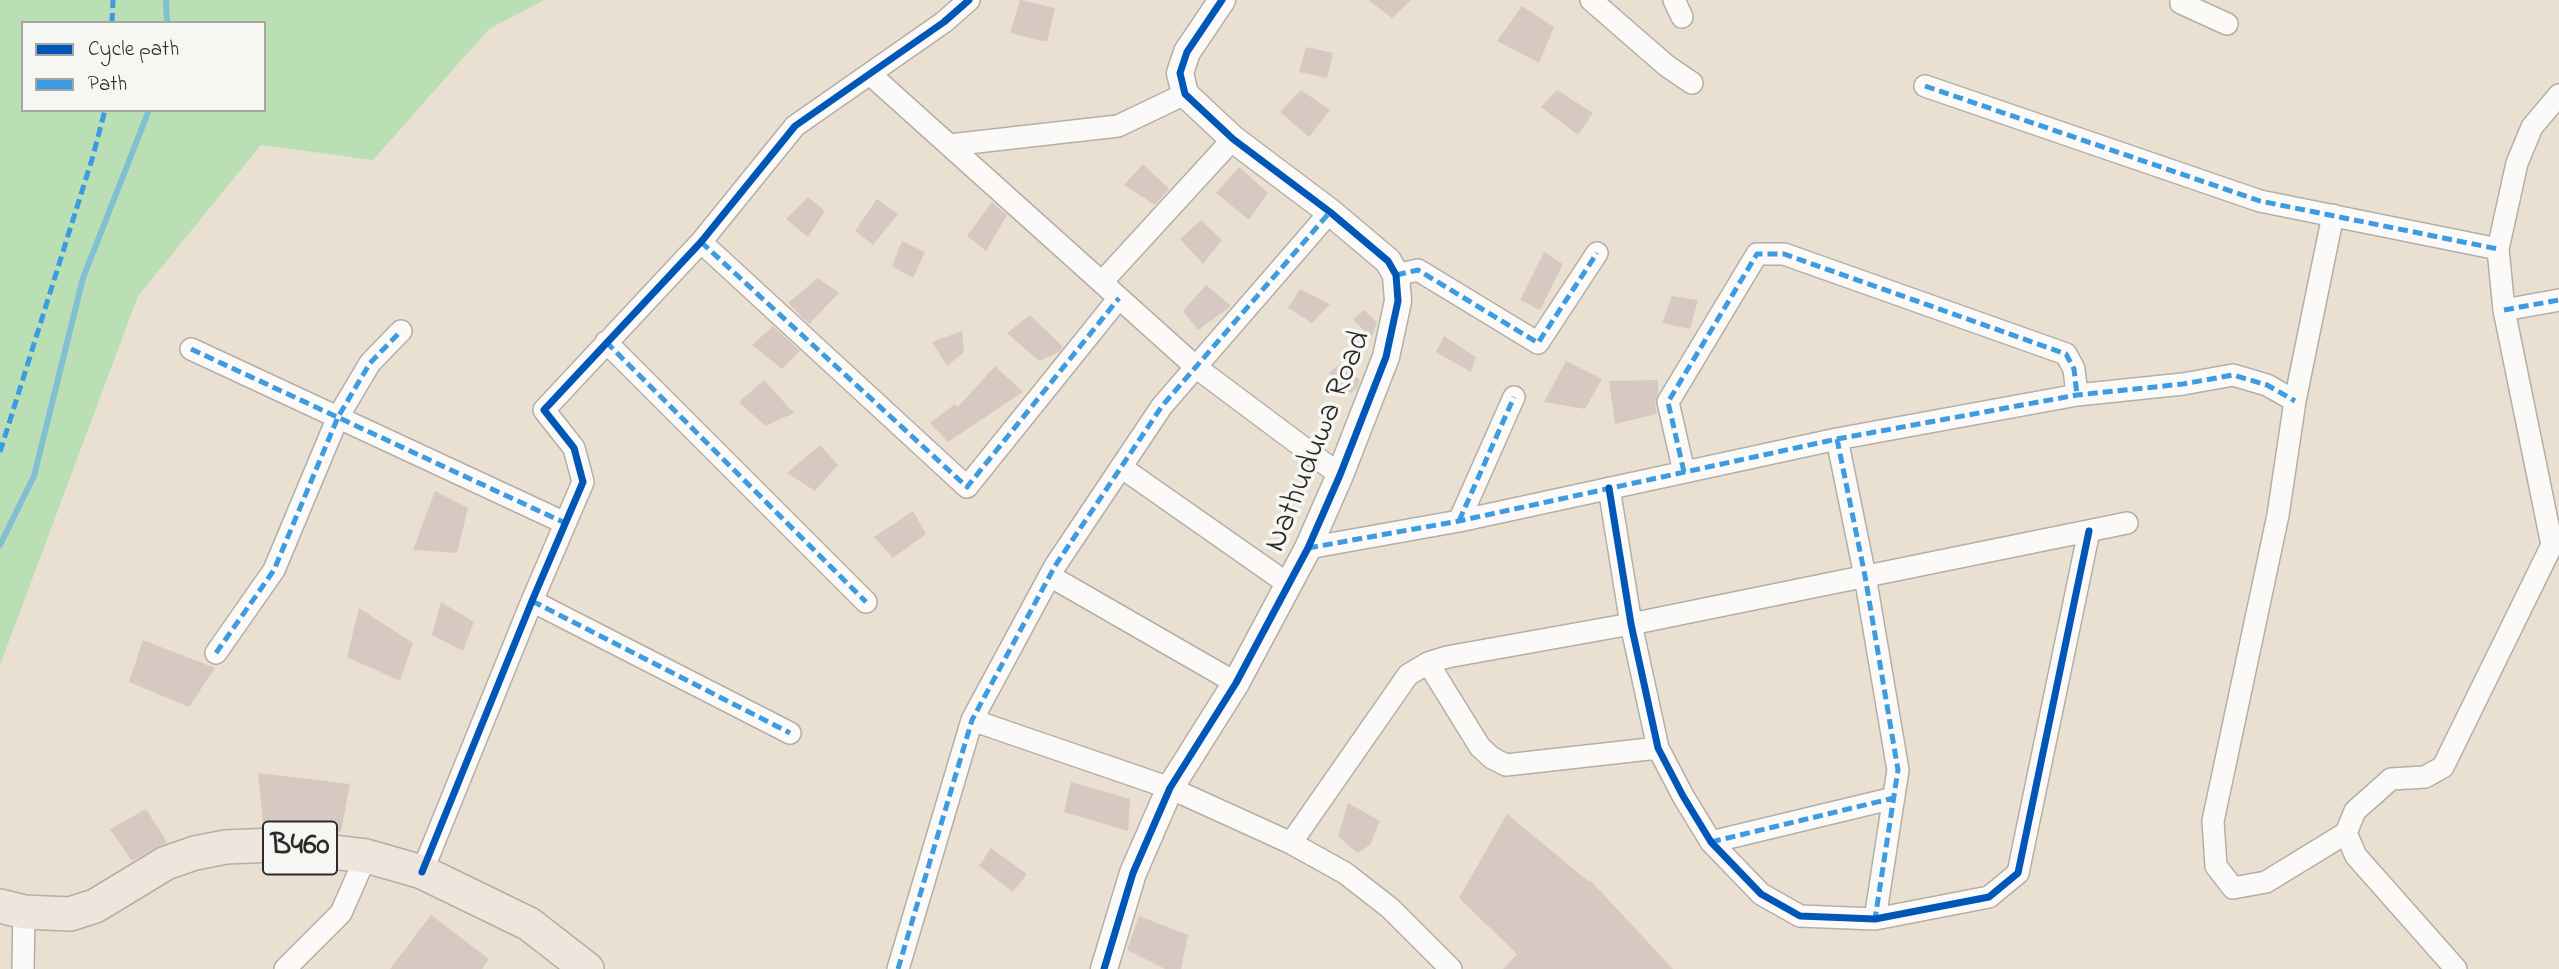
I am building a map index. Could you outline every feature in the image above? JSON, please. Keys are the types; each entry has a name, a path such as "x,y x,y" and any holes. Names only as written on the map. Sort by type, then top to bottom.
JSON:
{"main road":[{"name":"B460","path":"12,909 69,914 95,906 166,863 195,853 226,847 273,845 366,856 422,872 529,924 587,969"}],"street":[{"path":"422,872 583,482 573,448 544,410 701,242 795,126 872,75 944,22 969,0"},
{"path":"1223,0 1187,52 1180,73 1185,94 1233,139 1330,212 1388,261 1396,275 1418,270 1538,343 1597,253"},
{"path":"1591,0 1667,66 1692,83"},
{"path":"2181,0 2181,3 2227,24"},
{"path":"872,75 1197,368 1340,475"},
{"path":"1925,86 2260,201 2498,249"},
{"path":"950,145 1118,126 1185,94"},
{"path":"2333,215 2295,401 2278,515 2213,821 2216,866 2233,888 2266,882 2346,833 2355,811 2391,779 2425,777 2442,768 2552,545 2504,310 2498,249 2522,151 2532,127 2559,95"},
{"path":"1102,282 1233,139"},
{"path":"898,969 972,720 1050,576 1162,406 1330,212"},
{"path":"701,242 967,487 1119,298"},
{"path":"1684,472 1668,401 1757,254 1784,254 2066,354 2074,369 2077,395"},
{"name":"Nathuduwa Road","path":"1104,969 1133,873 1170,788 1236,683 1308,548 1340,475 1386,357 1398,301 1396,275"},
{"path":"2504,310 2559,300"},
{"path":"216,653 274,570 338,417 370,363 401,331"},
{"path":"607,342 866,602"},
{"path":"191,349 565,523"},
{"path":"1308,548 1459,521 1837,439 2077,395 2183,384 2233,375 2267,385 2295,401"},
{"path":"1459,521 1514,397"},
{"path":"1837,439 1865,576 1898,770 1875,919"},
{"path":"1121,467 1288,584"},
{"path":"1609,488 1631,624 1658,748 1711,842 1760,894 1800,916 1875,919 1990,897 2018,873 2089,531"},
{"path":"1291,843 1408,675 1428,663 1447,657 1631,624 2127,523"},
{"path":"1050,576 1236,683"},
{"path":"532,601 790,733"},
{"path":"1428,663 1480,747 1492,758 1506,765 1658,748"},
{"path":"972,720 1170,788 1291,843 1345,873 1390,908 1451,969"},
{"path":"1711,842 1894,798"},
{"path":"2346,833 2357,856 2456,969"},
{"path":"285,969 341,913 366,856"},
{"path":"12,909 23,969"}],"green space":[{"path":"0,0 544,0 489,29 373,160 261,145 138,296 0,665"}],"building":[{"path":"1020,0 1055,8 1047,42 1010,33"},
{"path":"1368,0 1411,0 1392,18"},
{"path":"1522,6 1554,27 1539,63 1497,41"},
{"path":"1306,47 1333,53 1327,78 1299,72"},
{"path":"1301,90 1330,110 1309,137 1280,112"},
{"path":"1557,90 1593,113 1578,135 1541,107"},
{"path":"1143,164 1169,189 1155,205 1124,185"},
{"path":"1239,167 1268,193 1249,220 1216,193"},
{"path":"808,197 825,211 808,237 786,219"},
{"path":"877,199 898,214 873,245 855,231"},
{"path":"992,202 1007,215 986,251 967,236"},
{"path":"1201,220 1222,240 1203,264 1180,239"},
{"path":"902,241 925,252 913,278 892,266"},
{"path":"1544,252 1563,264 1540,310 1520,300"},
{"path":"818,278 839,293 809,324 788,303"},
{"path":"1206,285 1231,306 1198,330 1183,311"},
{"path":"1300,289 1330,304 1312,323 1288,308"},
{"path":"1672,296 1698,300 1690,329 1662,323"},
{"path":"1364,310 1377,322 1371,338 1353,319"},
{"path":"1030,315 1063,347 1059,352 1039,361 1007,333"},
{"path":"773,326 800,351 782,369 752,345"},
{"path":"962,331 964,352 947,366 932,342"},
{"path":"1444,336 1476,357 1471,372 1436,352"},
{"path":"1566,361 1602,379 1585,409 1544,402"},
{"path":"1341,363 1360,380 1357,389 1350,393 1329,373"},
{"path":"995,366 1023,392 948,442 930,423 955,404 958,407"},
{"path":"764,380 794,413 765,426 739,402"},
{"path":"1658,380 1655,404 1657,414 1615,424 1609,381"},
{"path":"820,445 838,465 815,491 787,473"},
{"path":"435,491 468,508 457,553 413,550"},
{"path":"913,511 926,534 893,558 874,537"},
{"path":"441,602 474,622 463,651 432,635"},
{"path":"359,608 413,643 400,681 347,657"},
{"path":"143,640 215,668 189,707 129,682"},
{"path":"258,773 350,784 341,832 263,824"},
{"path":"1071,782 1130,799 1128,831 1064,812"},
{"path":"1348,803 1380,821 1370,845 1357,853 1338,836"},
{"path":"146,809 167,842 132,861 110,829"},
{"path":"1507,814 1590,880 1673,969 1503,969 1517,954 1459,898"},
{"path":"991,848 1027,874 1013,892 979,866"},
{"path":"431,915 489,959 482,969 390,969"},
{"path":"1139,916 1188,935 1181,969 1165,969 1127,950"}],"waterway":[{"path":"166,0 167,21"},
{"path":"0,545 34,476 83,278 148,112"}],"marked path":[{"path":"112,21 113,0"},
{"path":"1925,86 2260,201 2498,249"},
{"path":"0,452 104,112"},
{"path":"898,969 972,720 1055,566 1162,406 1330,212"},
{"path":"701,242 967,487 1119,298"},
{"path":"1396,275 1418,270 1538,343 1597,253"},
{"path":"1684,472 1668,402 1757,254 1784,254 2066,354 2074,369 2077,395"},
{"path":"2504,310 2559,300"},
{"path":"216,653 274,570 338,417 370,363 401,331"},
{"path":"606,342 866,602"},
{"path":"191,349 565,523"},
{"path":"1308,548 1459,521 1837,439 2077,395 2183,384 2233,375 2267,385 2295,401"},
{"path":"1459,521 1514,397"},
{"path":"1837,439 1865,576 1898,770 1875,919"},
{"path":"532,601 790,733"},
{"path":"1711,842 1894,798"}],"cycle path":[{"path":"422,872 583,482 574,448 544,410 701,242 795,126 944,22 969,0"},
{"path":"1104,969 1133,873 1170,788 1236,683 1308,548 1386,357 1398,301 1396,275 1388,261 1330,212 1233,139 1185,94 1180,73 1187,52 1222,0"},
{"path":"1609,488 1631,624 1658,748 1711,842 1761,894 1800,916 1875,919 1989,897 2018,873 2089,531"}]}
